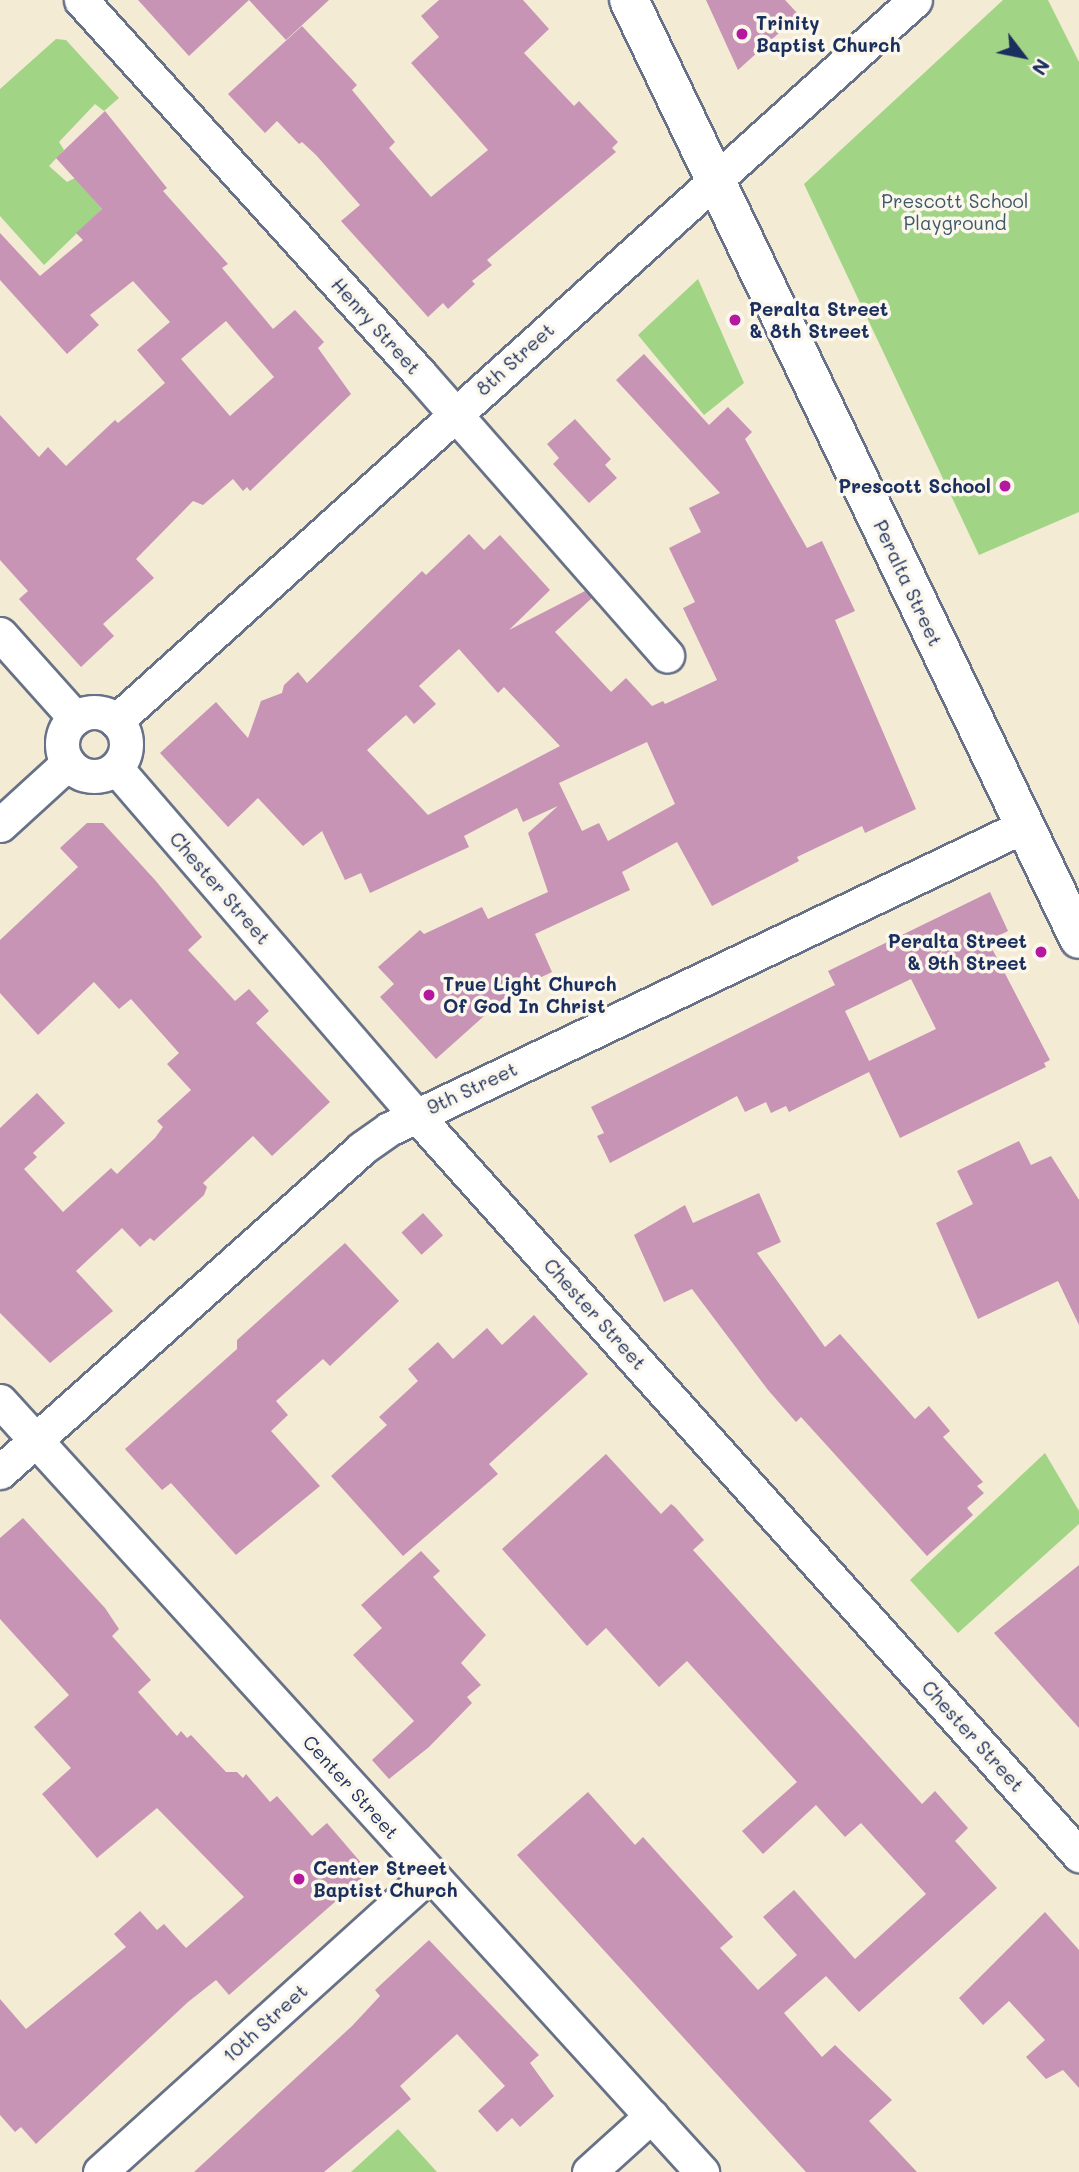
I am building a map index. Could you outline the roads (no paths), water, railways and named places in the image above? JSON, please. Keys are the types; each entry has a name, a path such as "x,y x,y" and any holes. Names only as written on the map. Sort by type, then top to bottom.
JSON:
{"street":[{"name":"Henry Street","path":"81,0 454,412 667,655"},
{"name":"Peralta Street","path":"629,0 1079,939"},
{"name":"8th Street","path":"117,721 454,412 915,0"},
{"path":"0,634 75,718"},
{"path":"101,712 117,721 126,749 116,768 86,775 68,763 62,745 75,718 101,712"},
{"path":"0,825 68,763"},
{"name":"Chester Street","path":"116,768 416,1115 1079,1855"},
{"name":"9th Street","path":"0,1472 362,1148 416,1115 1024,826"},
{"name":"Center Street","path":"0,1401 702,2172"},
{"name":"10th Street","path":"100,2172 430,1874"},
{"path":"589,2172 651,2116"}],"place":[{"name":"Trinity Baptist Church","path":"742,34"},
{"name":"Peralta Street & 8th Street","path":"735,320"},
{"name":"Prescott School","path":"1005,486"},
{"name":"Peralta Street & 9th Street","path":"1041,952"},
{"name":"True Light Church Of God In Christ","path":"429,995"},
{"name":"Center Street Baptist Church","path":"299,1879"}],"park label":[{"name":"Prescott School Playground","path":"955,212"}]}
